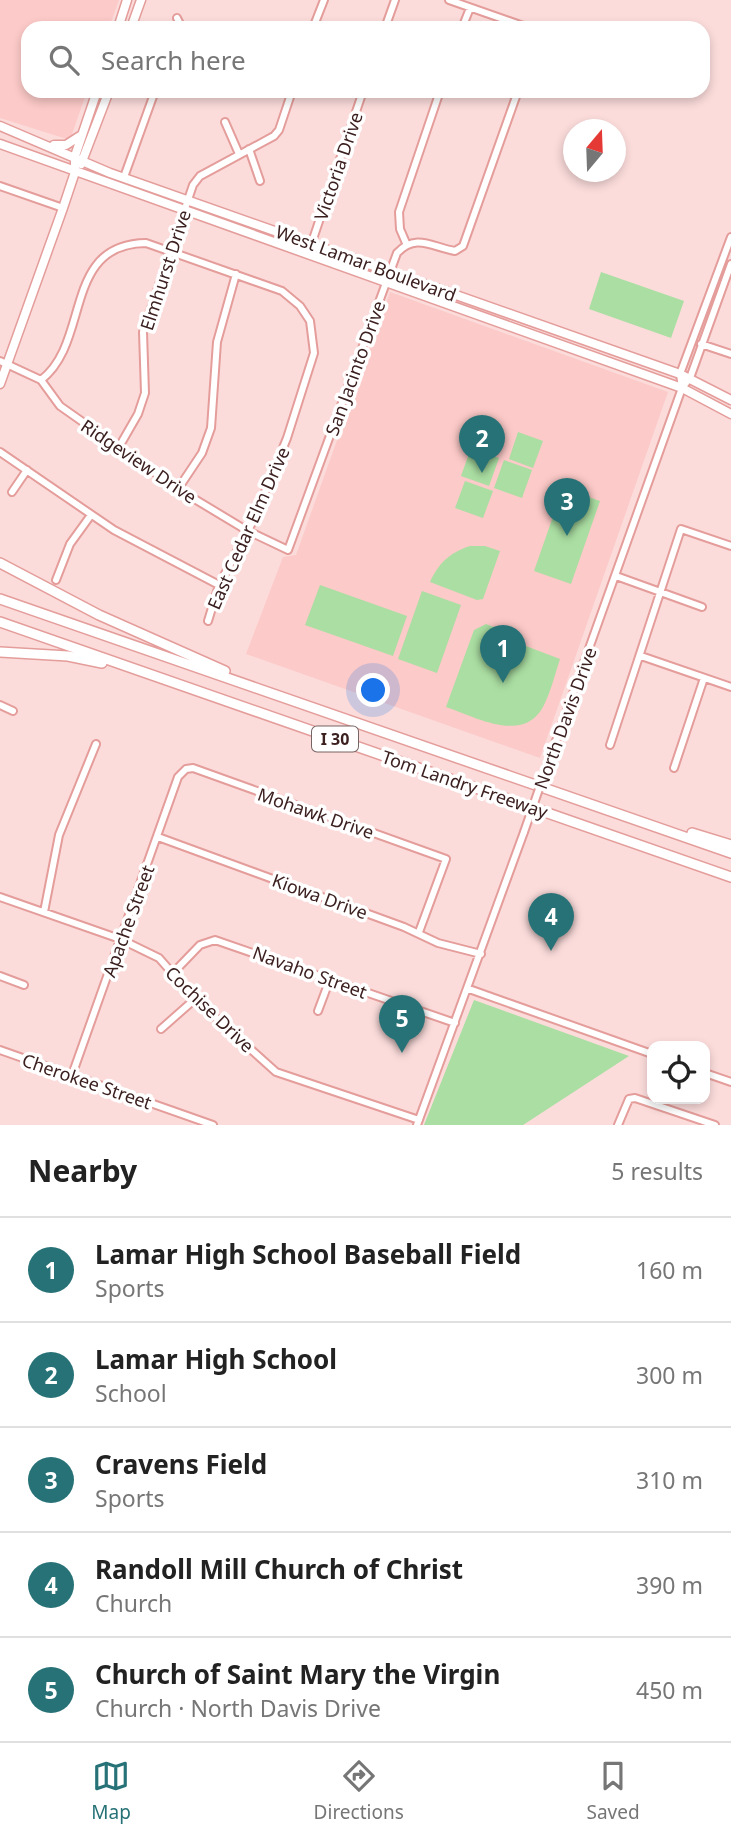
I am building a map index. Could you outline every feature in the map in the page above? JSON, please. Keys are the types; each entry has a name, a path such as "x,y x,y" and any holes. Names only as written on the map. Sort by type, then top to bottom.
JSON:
{"highway":[{"path":"0,563 99,615 294,701"},
{"name":"Tom Landry Freeway","path":"0,599 731,853"},
{"name":"Tom Landry Freeway","path":"0,622 731,877"},
{"path":"0,652 68,656 191,689"},
{"path":"570,796 731,845"}],"main road":[{"path":"133,21 141,0"},
{"path":"120,21 126,4 136,13"},
{"path":"0,384 3,362 75,172 75,156 95,98"},
{"path":"75,172 84,161 106,98"},
{"name":"West Lamar Boulevard","path":"0,126 124,177 680,374 731,400"},
{"path":"48,144 66,145 82,134"},
{"name":"West Lamar Boulevard","path":"0,144 682,388 731,414"},
{"path":"426,298 429,286"}],"street":[{"path":"316,21 324,0"},
{"path":"388,21 395,0"},
{"path":"449,0 508,21"},
{"path":"465,21 470,8"},
{"path":"124,177 152,98"},
{"name":"Elmhurst Drive","path":"119,447 138,414 145,393 143,332 184,211 200,176 279,130 290,98"},
{"name":"Victoria Drive","path":"312,242 361,98"},
{"path":"438,98 400,212 400,229 406,243 418,241 455,251 463,246 516,98"},
{"path":"225,122 239,154"},
{"path":"249,149 260,181"},
{"path":"0,186 63,208"},
{"name":"North Davis Drive","path":"682,388 680,374 731,237"},
{"name":"East Cedar Elm Drive","path":"41,380 56,367 84,287 96,263 125,243 146,243 170,250 282,291 293,299 310,321 315,342 312,362 287,439 254,519 219,585 208,621"},
{"name":"San Jacinto Drive","path":"288,550 390,271 397,253 406,243"},
{"name":"North Davis Drive","path":"418,1123 469,989 682,388 690,378 730,273 731,264"},
{"path":"720,269 730,273"},
{"path":"178,489 202,453 211,428 216,342 236,274"},
{"path":"701,344 731,354"},
{"name":"Ridgeview Drive","path":"3,362 41,380 60,406 178,489 246,530 288,550"},
{"path":"0,452 91,515 219,585"},
{"path":"12,492 27,470"},
{"path":"56,580 70,544 91,515"},
{"path":"610,746 681,529 731,546"},
{"path":"615,576 702,607"},
{"path":"640,656 731,687"},
{"path":"674,768 705,678"},
{"path":"0,705 13,711"},
{"path":"44,912 59,835 96,744"},
{"name":"Mohawk Drive","path":"186,769 193,768 446,859 419,932"},
{"name":"Apache Street","path":"72,1075 178,777 186,769"},
{"name":"Kiowa Drive","path":"158,837 419,932 438,943 481,954"},
{"name":"Cochise Drive","path":"0,897 120,939 149,952 173,973 195,999 276,1072 418,1123"},
{"name":"Navaho Street","path":"173,973 200,945 215,940 455,1023"},
{"path":"0,976 24,985"},
{"path":"318,1011 330,979"},
{"path":"469,989 647,1052"},
{"path":"161,1029 195,999"},
{"name":"Cherokee Street","path":"0,1050 213,1125"},
{"path":"710,1075 731,1082"},
{"path":"618,1125 629,1099 635,1098 715,1125"}],"shaded area":[{"path":"0,0 119,0 112,21 21,21 21,98 85,98 70,140 0,118"},
{"path":"390,292 668,392 540,758 246,654 283,557 296,555"}],"green space":[{"path":"601,272 684,301 671,338 589,309"},
{"path":"518,432 543,441 533,468 509,459"},
{"path":"471,448 499,458 489,486 461,476"},
{"path":"504,460 532,470 522,498 494,488"},
{"path":"465,481 493,491 483,518 455,508"},
{"path":"563,488 600,501 571,584 534,571"},
{"path":"470,546 485,546 500,551 483,599 477,600 430,582 446,560"},
{"path":"320,585 407,616 393,656 305,625"},
{"path":"422,591 461,605 437,673 398,659"},
{"path":"486,624 512,634 518,643 560,659 544,705 535,717 524,724 499,725 446,707 474,630"},
{"path":"474,1000 629,1056 523,1125 424,1125"}],"place":[{"name":"Lamar High School","path":"482,473"},
{"name":"Cravens Field","path":"567,536"},
{"name":"Lamar High School Baseball Field","path":"503,683"},
{"name":"Randoll Mill Church of Christ","path":"551,951"},
{"name":"Church of Saint Mary the Virgin","path":"402,1053"}]}
